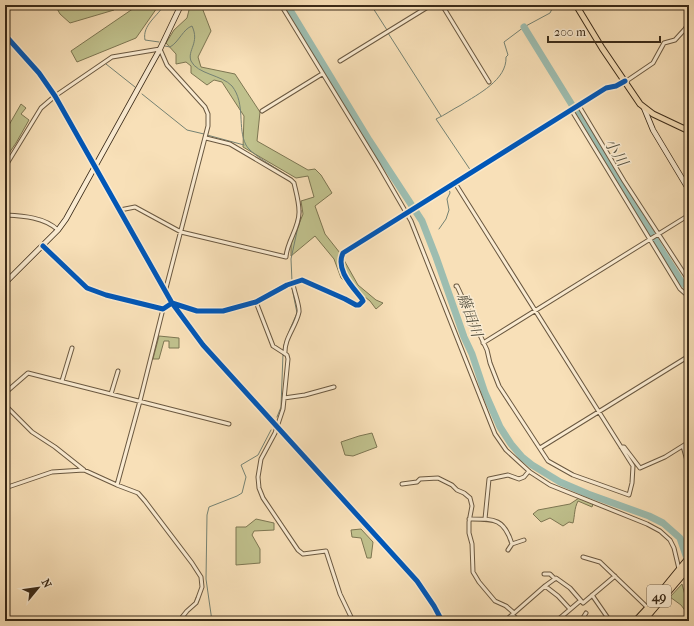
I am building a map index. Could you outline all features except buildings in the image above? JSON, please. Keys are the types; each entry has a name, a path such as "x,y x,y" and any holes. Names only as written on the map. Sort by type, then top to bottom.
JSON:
{"highway":[{"name":"49","path":"643,621 681,571 689,558"},
{"name":"49","path":"636,621 681,571 689,567"}],"main road":[{"path":"576,5 602,48 644,108 653,114 689,130"}],"street":[{"path":"5,283 43,246 66,219 160,49 181,5"},
{"path":"281,5 411,221 495,434 506,450 529,471 550,485 647,524 660,531 672,544 681,571"},
{"path":"340,62 432,5"},
{"path":"442,5 490,82"},
{"path":"172,303 197,311 223,312 256,302 283,287 293,284 299,280 304,280 356,305 360,304 363,301 362,299 346,279 341,257 343,253 572,111 606,88 616,86 653,63 664,43 675,40 689,23"},
{"path":"5,35 39,73 55,96 96,166 165,292 203,345 417,581 442,621"},
{"path":"5,167 41,108 55,96 112,57 160,49"},
{"path":"160,49 167,65 205,107 208,114 206,138 165,292"},
{"path":"262,111 322,74"},
{"path":"579,106 658,235 689,281"},
{"path":"644,108 653,130 689,189"},
{"path":"572,111 649,240 661,256 680,289 689,297"},
{"path":"682,128 689,124"},
{"path":"120,210 135,207 181,232 286,257 299,212 297,190 291,180 251,155 230,144 206,138"},
{"path":"455,183 633,466 632,483 629,495 573,475 548,461 498,386 483,343 456,286"},
{"path":"5,215 21,215 34,218 52,224 58,230"},
{"path":"483,343 689,215"},
{"path":"43,246 87,288 106,295 163,309"},
{"path":"293,284 299,310 285,344 285,354 288,357 288,370 283,409 275,433 261,459 258,477 260,493 298,550 303,554 326,551 340,594 353,621"},
{"path":"256,302 273,346 276,350 285,354"},
{"path":"117,485 140,402 163,309 172,303"},
{"path":"62,381 72,348"},
{"path":"540,448 689,356"},
{"path":"111,394 118,371"},
{"path":"5,393 28,373 229,424"},
{"path":"284,398 306,395 334,387"},
{"path":"5,405 32,432 55,447 84,470 138,493 201,577 202,587 196,603 186,610 179,621"},
{"path":"621,447 624,447 640,468 665,457 689,442"},
{"path":"683,446 689,468"},
{"path":"5,488 52,472 84,470"},
{"path":"485,519 489,478 508,475 519,479 524,477 529,471"},
{"path":"402,484 417,482 420,479 438,478 446,481 470,498 472,506 469,519 469,533 472,544 473,572 479,582 495,601 506,606 520,621"},
{"path":"469,519 485,519 503,526 508,533 512,544"},
{"path":"508,550 512,544 524,540"},
{"path":"583,557 600,562 648,608"},
{"path":"544,574 550,574 555,579 556,578 570,588 580,601"},
{"path":"553,621 559,621 560,618 570,609 580,601 583,603 615,576"},
{"path":"505,621 555,579"},
{"path":"545,586 558,596 570,609"},
{"path":"592,595 610,621"},
{"path":"581,621 586,613"}],"green space":[{"path":"55,5 118,5 114,10 70,23 60,14"},
{"path":"136,5 159,5 136,38 77,62 71,51 137,6"},
{"path":"201,5 211,31 198,57 201,67 235,74 260,112 257,141 308,170 315,169 321,175 332,193 315,206 325,234 340,253 358,285 376,300 383,303 376,309 370,301 341,278 334,259 315,236 291,256 291,244 303,214 301,201 314,197 308,176 296,178 243,147 244,116 222,82 214,80 207,85 191,73 191,66 186,62 176,64 176,54 166,43 174,30 187,18 190,6"},
{"path":"21,104 26,108 21,114 29,120 5,159 5,132"},
{"path":"159,336 179,338 179,348 169,348 169,341 164,341 159,359 153,359"},
{"path":"372,433 377,447 353,456 345,455 341,442"},
{"path":"579,498 593,504 592,507 578,501 573,523 569,522 563,526 550,518 541,522 533,514 538,510 570,504"},
{"path":"256,519 274,523 274,530 254,531 252,535 260,549 260,563 236,565 236,527 246,527"},
{"path":"361,529 373,542 371,558 367,558 361,538 352,537 351,530"},
{"path":"682,584 685,595 689,600 689,616 681,605 670,597"}],"waterway":[{"path":"159,42 145,40 145,35 148,25 164,5"},
{"name":"藤田川","path":"287,5 369,140 422,221 464,337 472,354 485,393 500,427 511,444 522,457 532,465 560,482 588,494 649,516 663,523 680,538 689,564"},
{"path":"371,5 387,30"},
{"path":"471,171 436,119 490,86 502,73 505,65 506,57 508,55 504,42 524,27 550,13 552,5"},
{"path":"165,46 170,47 173,45 186,30 192,26 195,37 190,57 191,61 199,69 228,82 232,86 239,100 243,138 246,145 260,158 292,179"},
{"name":"小川","path":"524,27 662,251 681,281 689,289"},
{"path":"388,33 441,116"},
{"path":"106,64 135,87"},
{"path":"142,94 187,130 204,134"},
{"path":"207,135 244,145"},
{"path":"439,229 446,219 449,210 447,199 450,193 449,188"},
{"path":"300,217 301,211"},
{"path":"292,282 291,259 299,222"},
{"path":"283,351 297,313 292,288"},
{"path":"277,417 281,407 283,354"},
{"path":"212,621 206,579 207,515 209,507 242,493 246,477 241,465 258,455 271,430"}],"cycle path":[{"path":"5,35 39,73 55,96 172,303 203,345 417,581 442,621"},
{"path":"43,246 87,288 106,295 163,309 172,303 197,311 223,311 256,302 287,285 302,280 356,305 359,305 363,301 346,278 341,266 343,253 606,88 616,86 625,81"}]}
